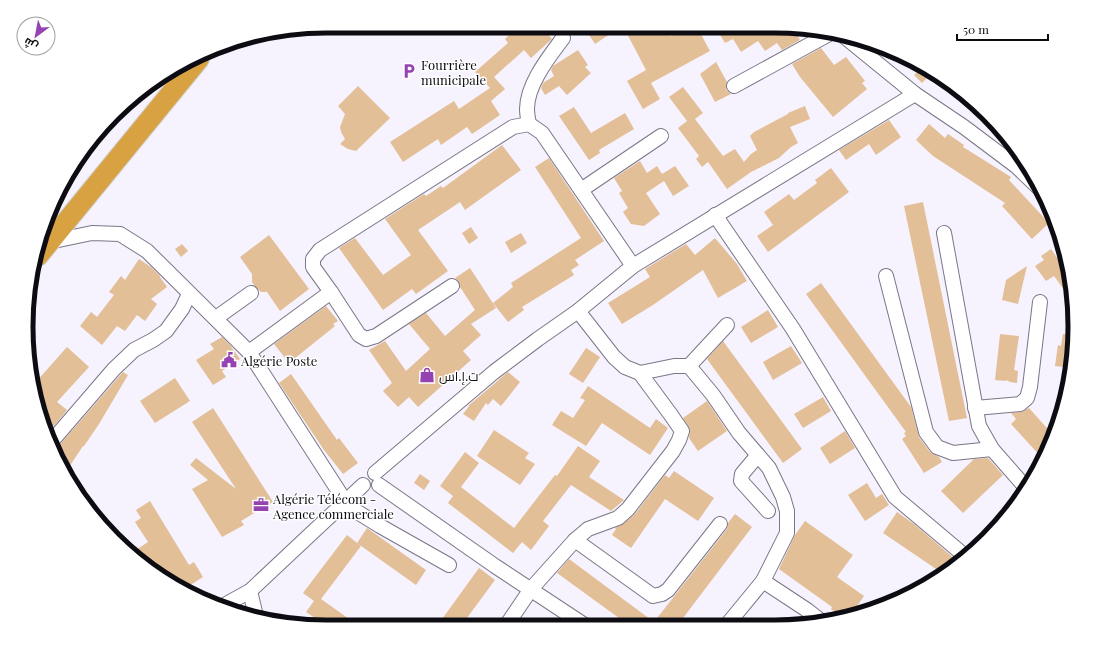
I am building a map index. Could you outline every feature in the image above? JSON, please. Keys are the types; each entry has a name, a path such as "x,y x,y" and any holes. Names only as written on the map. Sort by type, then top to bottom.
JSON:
{"highway":[{"path":"44,249 195,64"}],"street":[{"path":"563,38 542,67 529,93 527,109 529,124 542,133 633,266"},
{"path":"734,86 823,38"},
{"path":"852,44 915,94 964,127 1010,161 1027,177"},
{"path":"377,479 494,372 538,338 578,311 633,266 915,94"},
{"path":"452,286 376,336 366,339 359,335 332,292 313,267 313,259 320,250 512,128 529,124"},
{"path":"581,190 661,136"},
{"path":"715,216 793,330 895,497 961,553"},
{"path":"44,249 92,233 120,234 147,251 249,352 351,508 449,565"},
{"path":"944,233 979,426 992,449 1023,484"},
{"path":"886,276 926,432 937,447 953,453 992,449"},
{"path":"249,352 332,292"},
{"path":"216,318 251,293"},
{"path":"55,438 114,369 134,350 166,331 182,309 189,294"},
{"path":"975,408 1020,404 1027,398 1030,387 1040,302"},
{"path":"510,620 530,589 575,540 588,529 618,518 628,509 673,451 682,431 640,373 625,367 614,357 578,311"},
{"path":"640,373 674,366 689,366 727,325"},
{"path":"689,366 714,395 739,433 769,468 783,497 787,511 787,533 763,581 731,620"},
{"path":"758,455 742,474 741,481 768,511"},
{"path":"229,603 250,591 363,485 362,479 365,474 370,472 377,479 495,566 577,620"},
{"path":"575,540 653,596 662,594 668,590 720,524"},
{"path":"763,581 815,617"},
{"path":"250,591 255,611"}],"building":[{"path":"511,33 547,33 552,39 531,58 524,50 494,77 505,89 491,101 500,115 472,134 467,127 441,145 438,139 403,162 390,142 454,101 459,109 490,88 475,72 508,43 505,39"},
{"path":"588,33 612,33 595,44"},
{"path":"627,33 669,33 671,36 677,33 700,33 710,51 651,83 660,99 643,109 627,81 646,70"},
{"path":"719,33 794,34 796,34 800,40 782,50 777,43 765,51 758,41 741,52 733,39 725,43"},
{"path":"821,48 834,65 846,57 865,81 862,83 867,89 833,117 800,77 792,64"},
{"path":"578,50 588,65 585,67 591,73 567,95 559,86 545,95 541,88 543,83 554,76 551,70 553,66"},
{"path":"716,62 727,82 726,90 731,94 715,102 700,74"},
{"path":"919,71 929,76 922,83 914,75"},
{"path":"358,86 390,118 356,151 348,149 340,144 345,139 340,127 345,114 338,106"},
{"path":"683,87 703,113 695,119 723,156 735,149 744,162 757,150 750,136 754,132 788,113 805,106 810,119 790,127 798,143 779,158 751,172 727,189 708,162 702,167 696,159 699,156 678,128 687,121 669,97"},
{"path":"574,107 591,133 625,113 634,129 599,150 600,153 589,160 559,116"},
{"path":"889,120 901,137 876,155 869,144 846,160 839,150"},
{"path":"929,124 945,138 948,134 964,145 963,147 1011,177 1009,180 1049,223 1032,239 1002,206 1005,203 933,156 916,140"},
{"path":"502,145 521,170 465,210 460,202 418,230 448,271 416,294 412,289 383,310 339,248 355,238 383,275 411,255 385,219 424,194 426,196 441,186 443,188"},
{"path":"549,158 604,241 575,260 579,265 571,270 574,275 522,307 524,310 508,322 493,303 513,287 511,283 581,238 535,167"},
{"path":"640,161 647,173 657,166 662,174 675,166 689,186 673,196 664,181 646,193 660,214 644,226 631,224 623,212 628,208 619,193 622,191 614,178"},
{"path":"831,168 849,192 768,252 757,236 773,225 764,212 789,194 794,200 817,183 815,180"},
{"path":"923,202 967,418 949,421 904,206"},
{"path":"471,227 478,238 469,244 462,233"},
{"path":"521,233 527,243 511,253 505,242"},
{"path":"269,235 309,289 280,311 267,292 261,292 254,285 252,282 252,274 240,257"},
{"path":"715,238 737,264 747,281 718,298 703,270 653,305 622,324 608,303 650,277 645,269 686,244 695,255"},
{"path":"182,244 188,251 181,257 175,249"},
{"path":"1051,249 1061,263 1065,292 1054,276 1046,281 1035,266 1044,260 1041,256"},
{"path":"139,259 151,267 160,276 167,287 151,299 157,304 145,321 137,315 125,331 117,326 102,345 80,326 91,312 97,317 114,295 109,292 121,276 125,280"},
{"path":"1027,266 1018,304 1002,300 1006,280"},
{"path":"470,268 496,308 471,324 481,335 463,351 471,360 418,407 409,397 398,407 383,391 392,383 369,350 385,341 406,371 430,349 409,324 426,313 445,336 475,310 460,287 459,282 455,278"},
{"path":"821,283 911,407 919,437 930,452 939,457 942,462 924,473 902,439 906,436 904,433 906,432 806,294"},
{"path":"326,306 338,321 333,324 335,326 289,363 274,344"},
{"path":"768,310 778,327 751,343 741,327"},
{"path":"1000,334 1019,336 1014,370 1018,371 1017,383 1006,380 995,380"},
{"path":"1063,334 1068,335 1065,367 1055,366 1058,345 1061,346"},
{"name":"Algérie Poste","path":"222,337 240,359 222,371 226,377 213,385 196,360 214,349 210,344"},
{"path":"723,341 802,449 783,463 707,359"},
{"path":"791,346 802,363 773,380 763,362"},
{"path":"67,347 89,367 57,402 67,410 54,426 50,423 38,379"},
{"path":"586,348 600,357 583,383 569,374"},
{"path":"123,372 128,375 99,424 69,467 58,446"},
{"path":"508,372 520,382 501,406 493,399 488,405 486,403 474,421 463,414 468,406"},
{"path":"291,374 337,440 339,438 358,463 343,474 324,450 279,383"},
{"path":"175,378 190,401 155,423 140,401"},
{"path":"588,386 650,428 656,419 668,428 650,455 602,423 586,446 552,425 561,411 573,418 585,400 580,398"},
{"path":"823,397 831,411 803,428 794,414"},
{"path":"707,401 727,431 698,451 689,438 690,429 683,418"},
{"path":"213,408 273,502 241,521 244,525 222,537 192,489 208,480 190,465 196,458 236,489 192,422"},
{"path":"1029,408 1049,430 1039,454 1011,424 1016,419 1011,413 1021,412"},
{"path":"494,430 529,453 525,458 535,464 520,485 477,456"},
{"path":"845,431 855,448 830,464 820,448"},
{"path":"578,446 600,461 589,477 624,500 611,511 571,485 543,521 549,526 531,550 522,542 513,553 448,503 453,496 440,486 465,452 479,463 461,487 514,528 555,475 557,476"},
{"path":"988,458 1003,475 963,513 941,491 974,459"},
{"path":"674,471 714,498 698,521 665,499 631,548 612,535 616,529 615,528 623,524 635,514 665,475 669,478"},
{"path":"420,474 430,481 424,490 414,483"},
{"path":"867,483 876,498 882,494 889,505 865,521 848,495"},
{"path":"150,501 189,565 194,562 203,577 189,586 163,571 136,550 148,542 135,522 141,518 136,510"},
{"path":"897,512 914,524 954,558 938,571 883,533"},
{"path":"735,514 752,527 682,620 656,620 727,529 728,523"},
{"path":"805,521 853,555 837,577 864,596 856,608 836,613 831,609 832,607 779,569 795,535"},
{"path":"367,528 426,570 416,585 357,543"},
{"path":"347,535 361,546 321,599 351,620 317,620 306,612 314,601 303,593"},
{"path":"569,559 651,620 622,620 557,573"},
{"path":"479,568 495,580 465,620 441,620"}],"place":[{"name":"Fourrière municipale","path":"409,71"},
{"name":"Algérie Poste","path":"229,360"},
{"name":"ت.إ.اس","path":"427,375"},
{"name":"Algérie Télécom - Agence commerciale","path":"261,505"}]}
